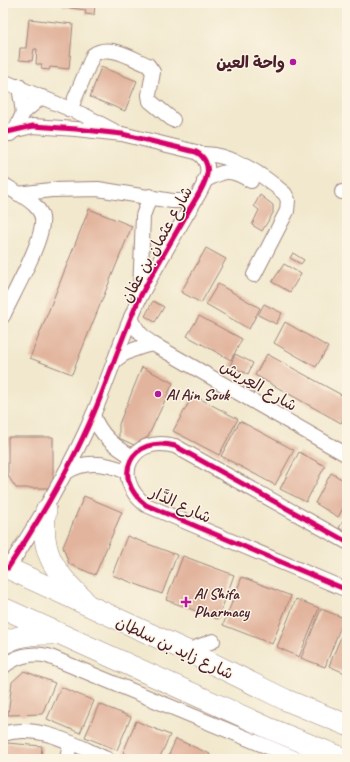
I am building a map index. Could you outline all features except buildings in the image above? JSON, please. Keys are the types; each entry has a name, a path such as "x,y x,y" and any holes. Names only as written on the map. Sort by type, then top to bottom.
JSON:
{"highway":[{"path":"46,510 44,521 44,541 52,563 59,574 95,610"},
{"name":"شارع زايد بن سلطان","path":"4,571 187,651 286,700 347,725"},
{"path":"3,608 336,758"},
{"path":"3,644 9,640 30,634 59,633"}],"street":[{"path":"70,110 93,55 99,51 107,49 148,65 151,68 153,72 149,95 150,101 173,120"},
{"path":"3,81 19,86 122,134"},
{"path":"19,86 23,113"},
{"path":"3,139 23,113 42,97"},
{"path":"9,131 33,126 122,134 189,149 201,154 218,155 237,163 285,194 288,200 287,211 250,274 278,217 280,206 278,200 272,194 239,174 232,172 221,172 204,182"},
{"name":"شارع عثمان بن عفان","path":"4,571 46,510 67,472 93,415 140,297 204,182 207,174 207,164 201,154"},
{"path":"3,184 31,202 38,209 42,217 38,240 3,316"},
{"name":"شارع عثمان بن عفان","path":"18,194 51,190 98,189 177,201 196,197"},
{"path":"140,297 143,216 150,196"},
{"name":"شارع العِريش","path":"131,317 136,328 144,338 153,344 347,455"},
{"path":"114,361 124,353 138,347 153,344"},
{"path":"93,415 96,423 106,437 118,449 133,457"},
{"path":"67,472 86,464 100,463 114,466 127,472 133,457 141,449 152,444 164,443 175,446 347,542"},
{"name":"شارع الدَّار","path":"127,472 129,485 136,497 146,505 347,590"},
{"path":"187,651 213,641"},
{"path":"81,643 96,676"},
{"path":"3,667 10,660 41,654 297,759"},
{"path":"3,734 19,730 54,736 107,759"},
{"path":"67,759 70,743"}],"cycle path":[{"path":"3,133 33,126 122,134 196,152 205,161 207,167 206,179 202,189 140,297 127,326 99,400 75,455 32,531 8,568"},
{"path":"347,542 175,446 160,444 147,446 137,452 130,461 128,471 129,483 135,494 146,505 347,590"}],"place":[{"name":"واحة العين","path":"293,62"},
{"name":"Al Ain Souk","path":"158,394"},
{"name":"Al Shifa Pharmacy","path":"186,602"}]}
